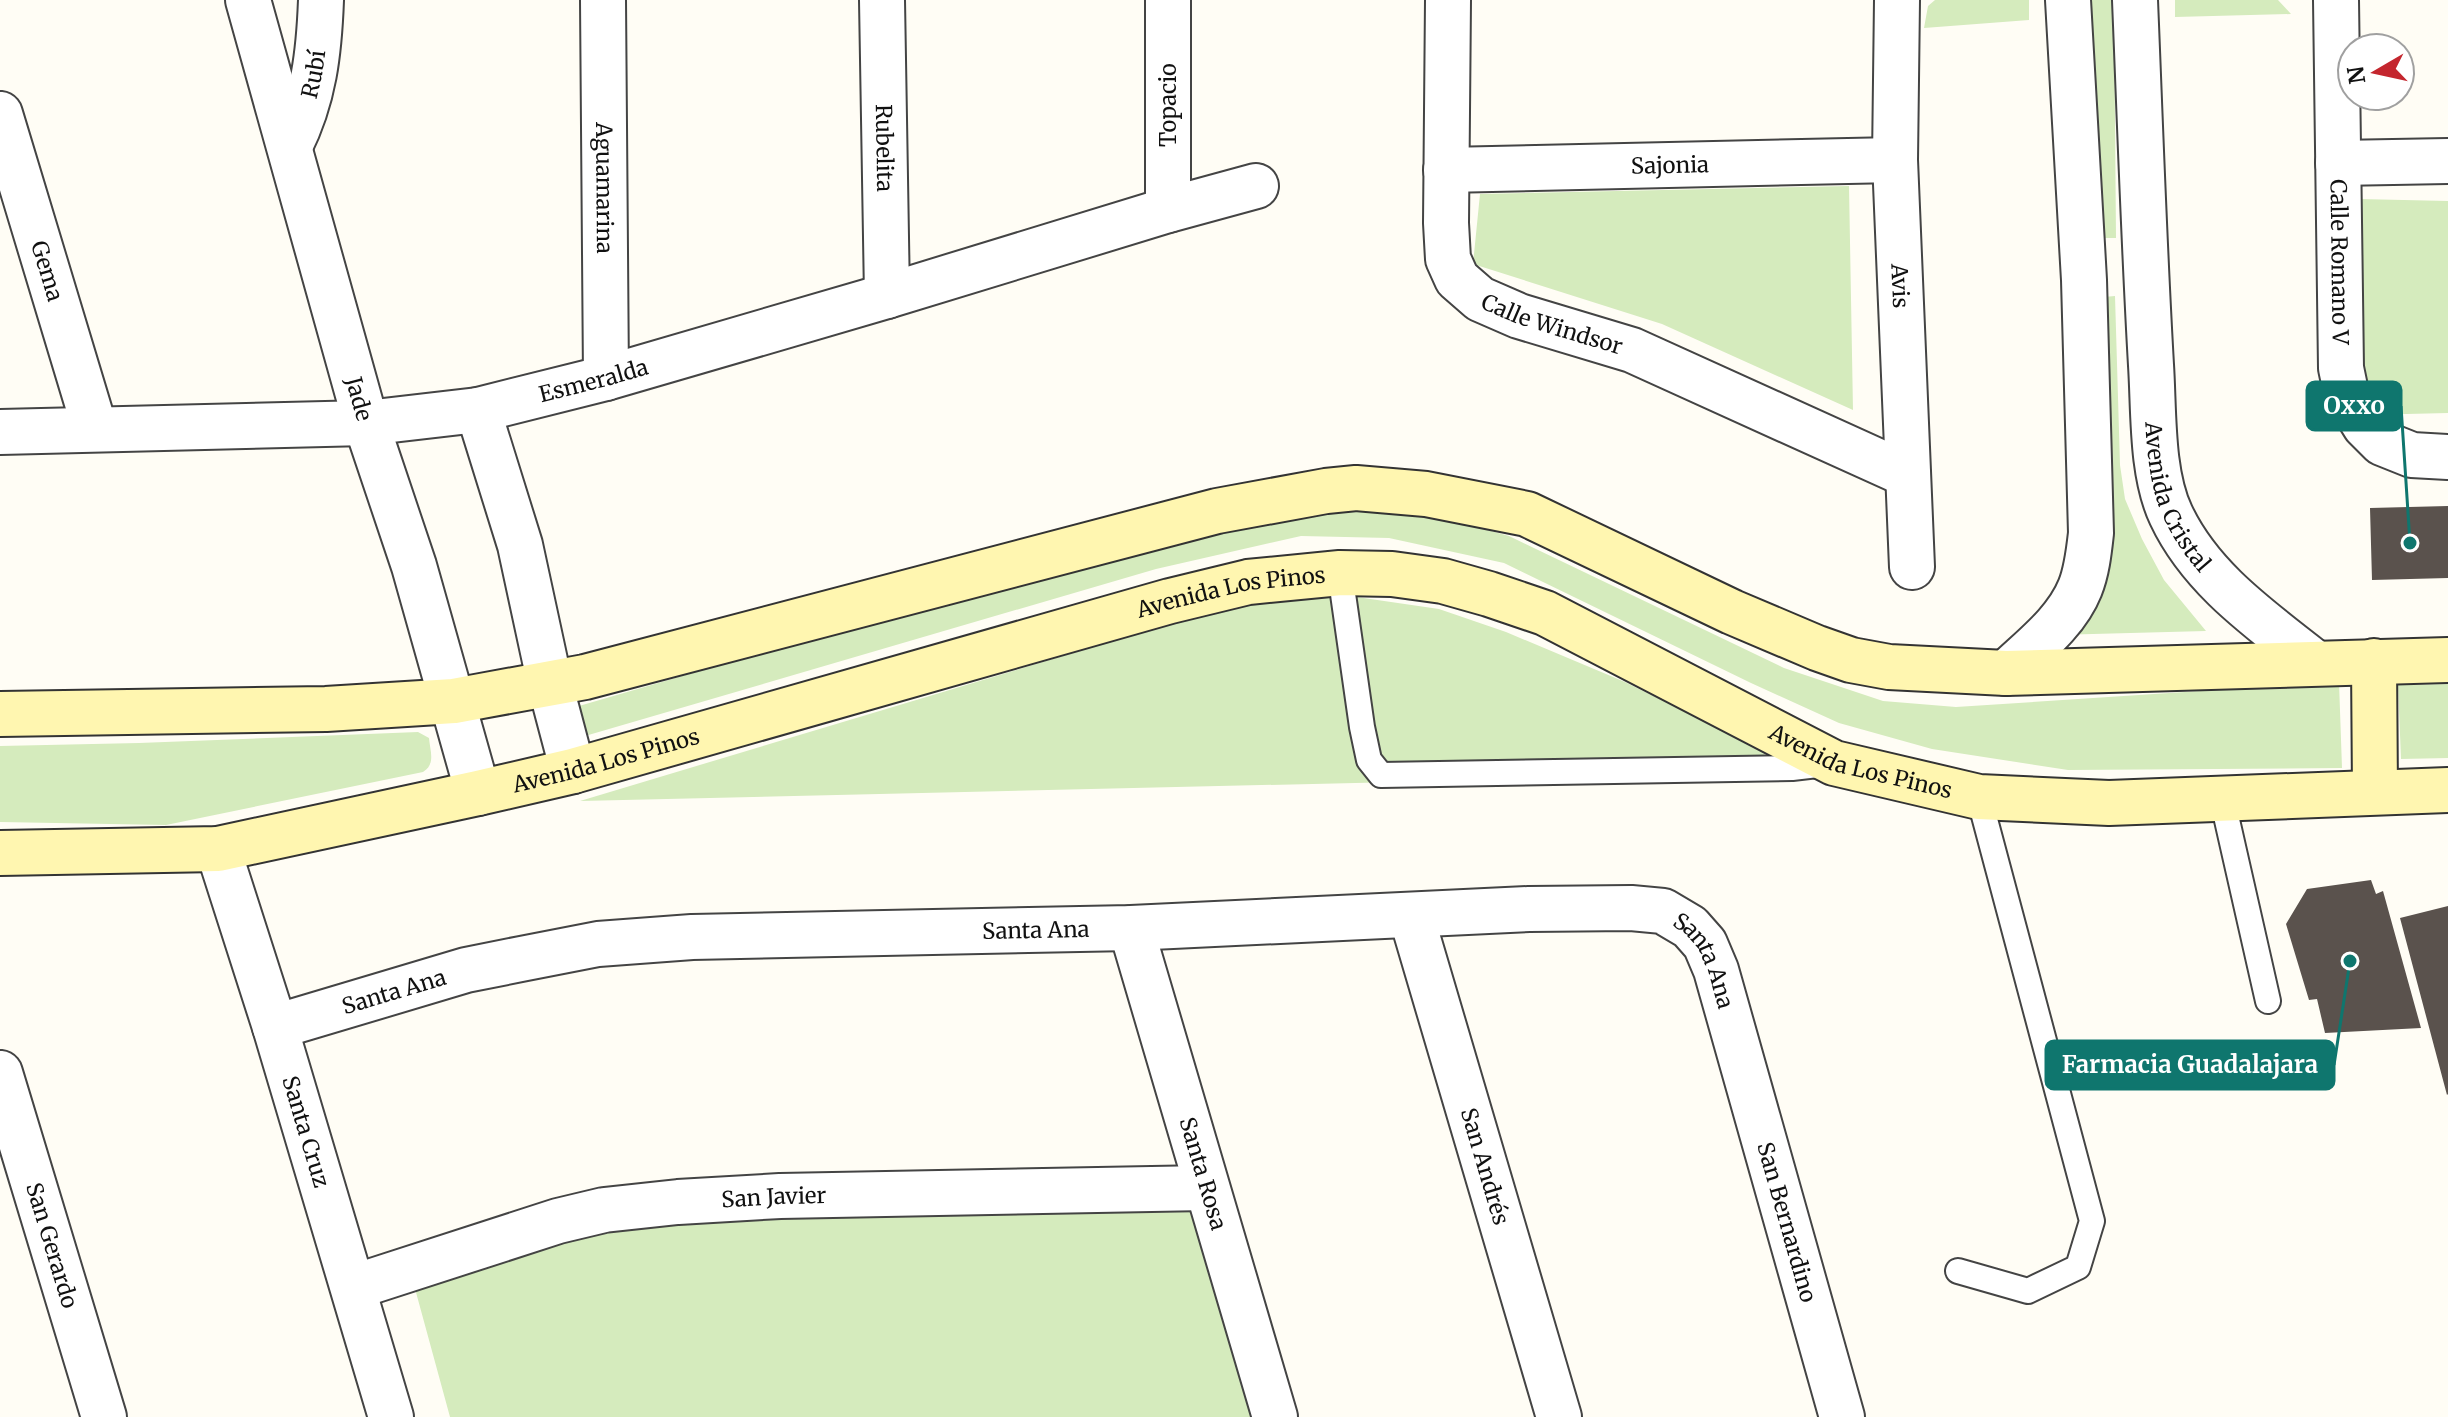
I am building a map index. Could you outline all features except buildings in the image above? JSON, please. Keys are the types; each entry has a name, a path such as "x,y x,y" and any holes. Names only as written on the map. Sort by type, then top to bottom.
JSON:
{"street":[{"name":"Jade","path":"248,0 366,423 414,566 478,793"},
{"name":"Rubí","path":"290,146 303,118 312,83 319,41 321,0"},
{"name":"Aguamarina","path":"603,0 606,378"},
{"name":"Rubelita","path":"882,0 887,296"},
{"name":"Topacio","path":"1168,0 1168,210"},
{"name":"Calle Windsor","path":"1448,0 1448,259 1457,279 1480,299 1519,316 1632,350 1908,475"},
{"path":"2006,673 2069,610 2085,572 2091,533 2084,280 2068,0"},
{"name":"Avenida Cristal","path":"2135,0 2146,277 2157,452 2162,484 2170,513 2189,547 2217,580 2250,612 2314,662"},
{"name":"Calle Romano V","path":"2336,0 2341,368 2347,397 2365,426 2382,443 2412,455 2448,457"},
{"name":"Avis","path":"1898,1 1895,160 1912,567"},
{"name":"Gema","path":"0,114 95,429"},
{"name":"Sajonia","path":"1446,170 1895,160"},
{"path":"2338,163 2448,161"},
{"name":"Esmeralda","path":"0,432 366,423 478,410 606,378 1256,186"},
{"path":"2084,280 2146,277"},
{"path":"478,410 520,545 550,684 573,771"},
{"path":"0,714 326,709 454,701 585,677 1217,511 1356,488 1426,494 1527,514 1732,612 1817,648 1851,660 1906,669 2006,673 2448,660"},
{"name":"Avenida Los Pinos","path":"0,853 218,849 573,771 1170,601 1248,582 1340,573 1392,574 1443,581 1545,613 1834,763 1979,797 2109,803 2375,791 2447,793"},
{"path":"2374,661 2375,791"},
{"name":"Santa Cruz","path":"218,849 275,1027 391,1417"},
{"name":"Santa Ana","path":"275,1027 466,970 598,944 692,937 1131,928 1529,909 1631,908 1663,911 1690,927 1705,944 1734,1028"},
{"name":"San Andrés","path":"1411,915 1559,1417"},
{"name":"Santa Rosa","path":"1131,928 1275,1417"},
{"name":"San Bernardino","path":"1734,1028 1842,1417"},
{"name":"San Gerardo","path":"0,1073 104,1417"},
{"name":"San Javier","path":"354,1287 558,1221 619,1208 780,1196 1206,1188"}],"lane":[{"path":"1340,573 1362,727 1369,760 1381,775 1792,768 1834,763"},
{"path":"1958,1271 2028,1291 2078,1267 2092,1221 1979,797"},
{"path":"2222,798 2268,1001"}],"green space":[{"path":"1935,0 2029,0 2029,20 1924,28 1928,6"},
{"path":"2088,0 2114,0 2116,238 2094,238"},
{"path":"2175,0 2278,0 2291,14 2175,17"},
{"path":"1849,186 1853,410 1662,324 1473,264 1480,194"},
{"path":"2359,199 2448,201 2448,413 2365,415"},
{"path":"2115,296 2120,465 2125,499 2164,580 2206,631 2055,635 2089,597 2092,298"},
{"path":"1310,507 1405,507 1509,536 1784,668 1883,701 1956,707 2339,682 2342,768 2068,770 1932,749 1839,723 1504,563 1389,538 1301,536 1156,569 585,736 579,706 1157,538"},
{"path":"1343,595 1439,609 1506,632 1625,682 1760,749 1781,773 580,801 1179,621 1260,603"},
{"path":"2448,684 2448,758 2401,759 2398,685"},
{"path":"418,732 429,738 431,752 430,765 423,772 166,825 0,822 0,746"},
{"path":"1192,1212 1251,1417 450,1417 414,1285 654,1216"}],"place":[{"name":"Oxxo","path":"2410,543"},
{"name":"Farmacia Guadalajara","path":"2350,961"}]}
